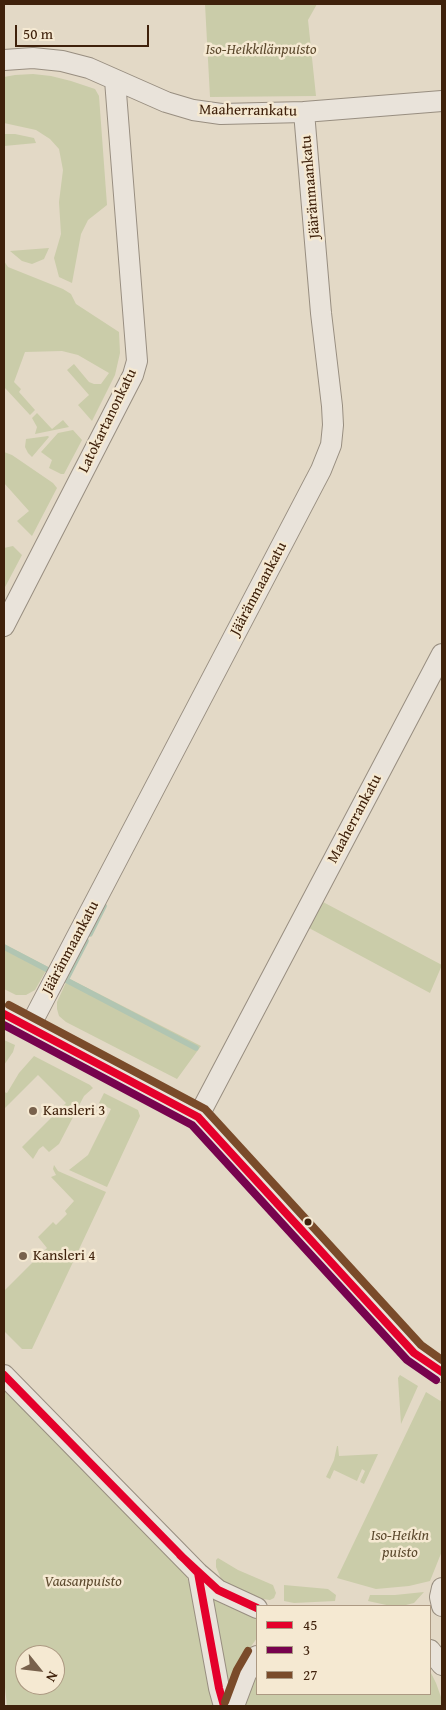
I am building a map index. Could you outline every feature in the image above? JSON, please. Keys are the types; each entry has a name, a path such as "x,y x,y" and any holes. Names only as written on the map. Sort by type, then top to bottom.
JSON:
{"street":[{"name":"Maaherrankatu","path":"4,60 33,58 62,61 89,68 166,102 193,110 221,114 304,112 442,101"},
{"name":"Latokartanonkatu","path":"4,626 133,375 138,361 114,80"},
{"name":"Jääränmaankatu","path":"30,1028 321,470 331,445 332,406 321,312 304,112"},
{"name":"Maaherrankatu","path":"198,1117 442,654"},
{"path":"4,1014 198,1117 414,1354 442,1372"},
{"path":"4,1375 198,1574 218,1590 256,1608"},
{"path":"198,1574 224,1706"},
{"path":"431,1651 442,1665"},
{"path":"234,1706 246,1674 256,1658"}],"green space":[{"name":"Iso-Heikkilänpuisto","path":"205,4 317,4 308,20 316,96 210,97"},
{"path":"33,74 51,76 95,89 99,96 107,205 88,220 81,234 72,283 59,277 54,258 61,234 59,202 63,170 59,149 50,139 36,130 4,123 4,77"},
{"path":"4,134 34,138 36,143 4,146"},
{"path":"49,248 44,259 32,264 22,261 10,251"},
{"path":"4,261 8,267 63,289 71,294 76,304 119,332 120,353 115,375 92,421 78,405 89,395 67,370 74,364 89,382 94,384 101,384 109,373 78,355 62,351 25,352 14,382 21,389 19,392 35,410 30,415 4,389"},
{"path":"37,413 52,429 63,420 69,427 35,434 37,427 32,418"},
{"path":"73,430 82,440 64,474 61,474 49,468 52,460 41,452 58,433"},
{"path":"48,436 32,457 25,447 26,439"},
{"path":"4,452 12,455 53,483 57,488 32,536 17,521 29,511 4,483"},
{"path":"13,546 22,555 4,589 4,548"},
{"path":"323,902 442,965 430,993 309,928"},
{"path":"4,944 48,967 35,990 26,995 16,995 4,989"},
{"path":"68,978 201,1046 177,1079 66,1022 59,1016 57,1002"},
{"path":"4,1040 15,1045 13,1052 4,1065"},
{"path":"34,1056 93,1088 84,1096 59,1144 49,1152 43,1146 33,1159 22,1147 66,1103 38,1075 4,1109 4,1092 7,1093 19,1073"},
{"path":"104,1093 138,1110 140,1116 107,1187 69,1170 88,1155 111,1109 99,1103"},
{"path":"54,1165 58,1171 106,1192 32,1349 22,1349 4,1331 4,1291 47,1248 38,1237 53,1222 56,1225 67,1214 65,1211 74,1201 51,1177 56,1175 53,1169"},
{"path":"400,1375 418,1386 401,1424 398,1378"},
{"name":"Vaasanpuisto","path":"4,1389 186,1574 195,1600 215,1706 7,1706 4,1678"},
{"name":"Iso-Heikin puisto","path":"426,1392 442,1402 442,1551 430,1581 409,1586 376,1589 337,1578"},
{"path":"337,1446 339,1456 378,1454 364,1484 360,1482 365,1471 362,1469 357,1481 334,1470 330,1479 326,1477 334,1460"},
{"path":"218,1558 238,1570 273,1585 276,1593 274,1598 270,1600 263,1599 222,1581 216,1567 216,1560"},
{"path":"284,1585 328,1589 336,1595 335,1601 294,1603 284,1601"},
{"path":"424,1592 414,1603 406,1605 386,1605 368,1601 370,1595"},
{"path":"209,1595 225,1605 256,1619 256,1639 235,1669 225,1691"},
{"path":"431,1673 442,1700 442,1706 245,1706 256,1676 256,1695 431,1695"}],"waterway":[{"path":"90,934 104,906"},
{"path":"86,941 66,980 196,1048"},
{"path":"4,947 48,970"}],"transit line":[{"name":"27","path":"9,1005 205,1109 421,1345 442,1360"},
{"name":"45","path":"4,1014 198,1117 414,1353 442,1372"},
{"name":"3","path":"4,1025 192,1125 407,1360 436,1380"},
{"name":"45","path":"4,1375 198,1573 224,1706"},
{"name":"45","path":"180,1555 218,1590 256,1608"},
{"name":"27","path":"225,1702 237,1670 248,1651"}],"place":[{"name":"Kansleri 3","path":"33,1111"},
{"name":"Kansleri 4","path":"23,1256"}]}
